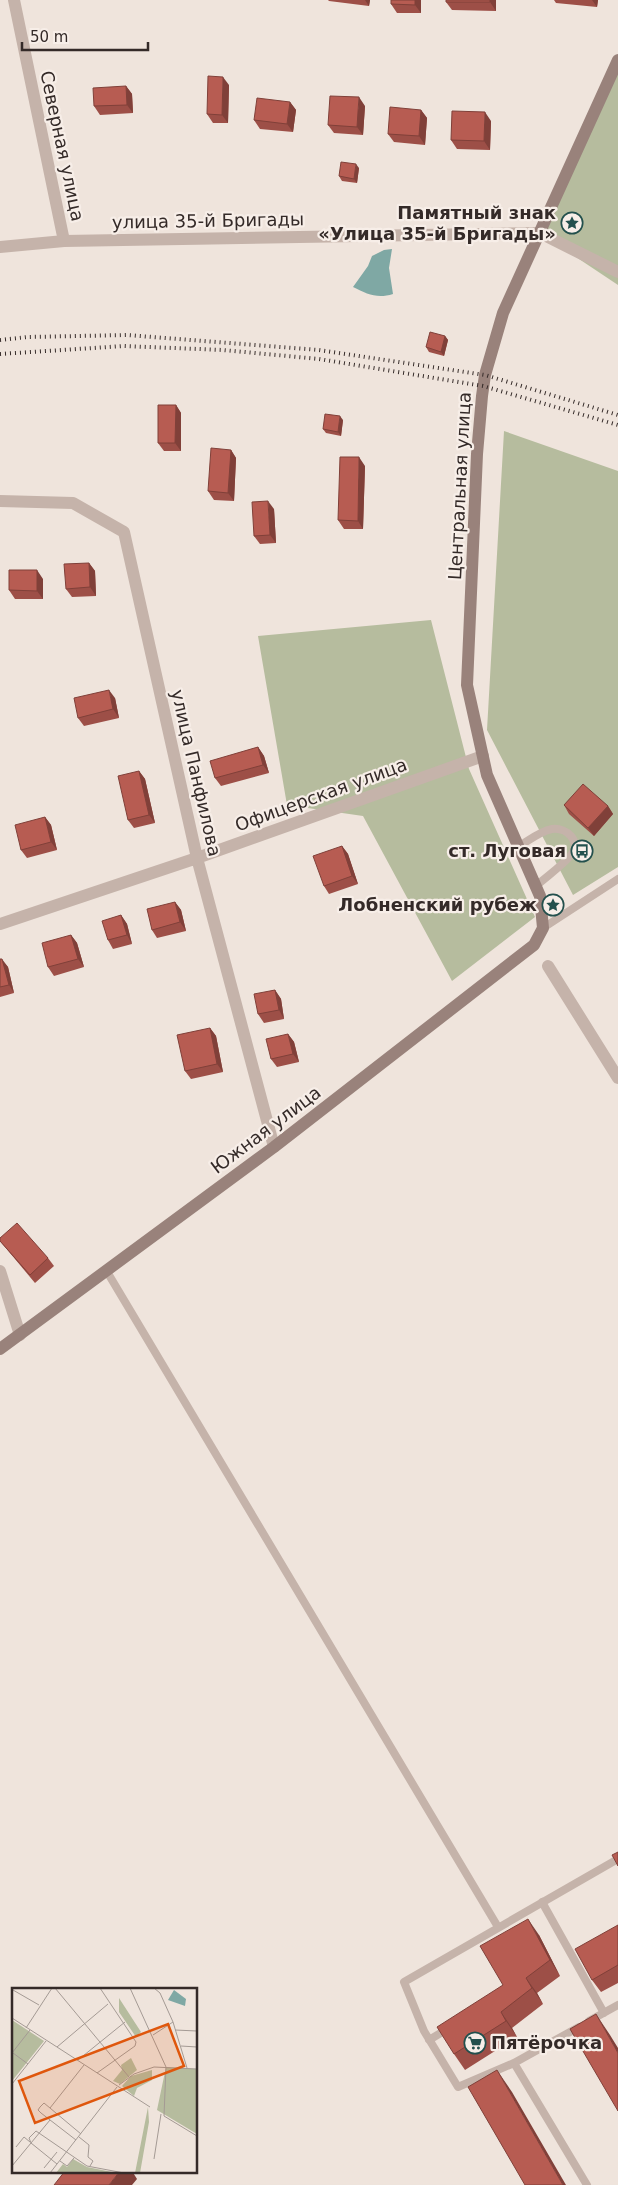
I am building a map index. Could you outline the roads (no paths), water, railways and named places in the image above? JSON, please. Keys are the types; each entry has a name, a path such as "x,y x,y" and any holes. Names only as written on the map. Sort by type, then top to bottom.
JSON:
{"street":[{"name":"Северная улица","path":"14,0 64,241"},
{"name":"Центральная улица","path":"543,928 540,896 487,775 468,685 476,463 482,391 504,313 618,60"},
{"name":"улица 35-й Бригады","path":"0,247 64,241 540,233 618,272"},
{"name":"улица Панфилова","path":"0,501 73,503 124,532 197,858 274,1146"},
{"name":"Офицерская улица","path":"0,924 197,858 483,756"},
{"name":"Южная улица","path":"0,1349 274,1146 534,945 543,928"},
{"path":"548,966 618,1078"},
{"path":"0,1271 20,1335"}],"lane":[{"path":"518,847 552,829 564,830 574,838 576,845 571,854 536,886"},
{"path":"543,928 618,879"},
{"path":"106,1270 498,1927"},
{"path":"618,1859 404,1982 429,2040 458,2087 514,2063 618,2005"},
{"path":"542,1902 604,2013"},
{"path":"571,1955 579,1950"},
{"path":"429,2040 454,2024"},
{"path":"514,2063 587,2185"}],"water":[{"path":"392,249 389,268 393,294 372,295 353,287 368,266 372,256 384,250"}],"railway":[{"path":"0,340 28,337 127,335 319,350 485,375 618,415"},
{"path":"0,354 124,346 223,350 319,359 483,386 618,425"}],"place":[{"name":"Памятный знак «Улица 35-й Бригады»","path":"572,223"},
{"name":"ст. Луговая","path":"582,851"},
{"name":"Лобненский рубеж","path":"553,905"},
{"name":"Пятёрочка","path":"475,2043"}]}
